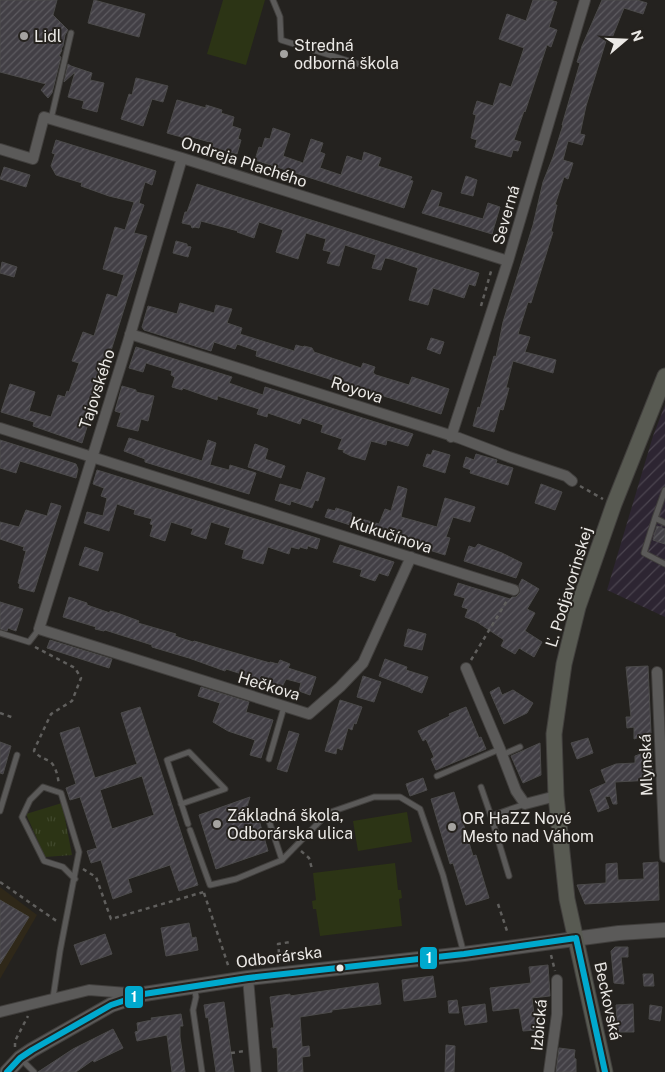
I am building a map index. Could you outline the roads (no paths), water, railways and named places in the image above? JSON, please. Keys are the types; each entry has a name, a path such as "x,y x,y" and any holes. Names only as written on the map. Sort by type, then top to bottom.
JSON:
{"main road":[{"name":"Ľ. Podjavorinskej","path":"576,938 567,898 556,796 554,734 564,664 578,607 614,504 665,376"},
{"name":"Odborárska","path":"7,1072 18,1055 111,1005 144,994 248,978 464,954 619,932 665,930"},
{"name":"Beckovská","path":"576,938 605,1072"}],"street":[{"name":"Severná","path":"451,437 508,261 585,0"},
{"path":"0,149 33,159 44,117 51,118"},
{"name":"Ondreja Plachého","path":"51,118 508,261"},
{"name":"Tajovského","path":"39,629 182,158"},
{"name":"Royova","path":"130,334 451,437 566,476 572,481"},
{"name":"Kukučínova","path":"0,428 514,590"},
{"name":"Hečkova","path":"39,629 309,714 340,687 363,663 411,557"},
{"path":"466,668 516,791 525,804 556,796"},
{"name":"Mlynská","path":"658,672 665,857"},
{"path":"248,978 256,1072"},
{"name":"Izbická","path":"549,1072 557,1014 557,980"},
{"path":"0,1012 89,990 144,994"}],"lane":[{"path":"273,0 280,17 281,40 365,66"},
{"path":"51,118 71,34"},
{"path":"665,490 644,553 665,564"},
{"path":"655,518 665,523"},
{"path":"0,633 29,642 39,629"},
{"path":"269,758 284,707"},
{"path":"437,776 501,752 520,747"},
{"path":"181,804 225,788 189,752 167,760 181,804 210,885 236,879 282,860 328,813 374,796 400,797 420,809 448,892 464,954"},
{"path":"0,811 17,755"},
{"path":"53,998 60,951 75,879 79,852 61,793 43,787 30,800 22,818 44,861 64,867 75,879"},
{"path":"481,787 509,876"},
{"path":"491,816 525,804"},
{"path":"267,815 282,860"},
{"path":"194,986 196,997 193,1010 202,1072"},
{"path":"18,1055 34,1072"}],"place":[{"name":"Lidl","path":"24,36"},
{"name":"Stredná odborná škola","path":"284,54"},
{"name":"Základná škola, Odborárska ulica","path":"217,824"},
{"name":"OR HaZZ Nové Mesto nad Váhom","path":"452,827"}]}
